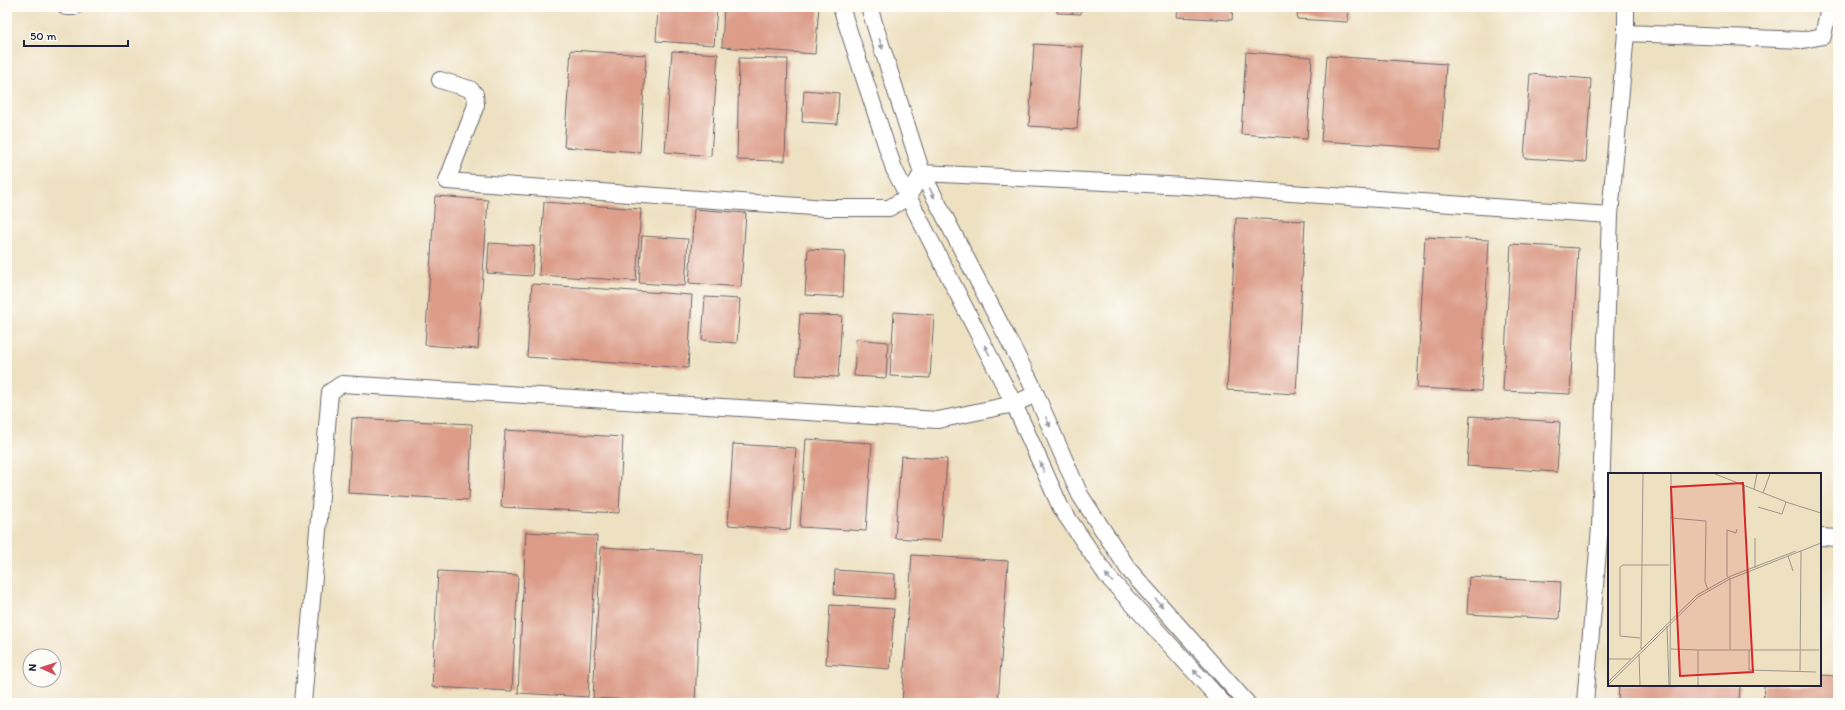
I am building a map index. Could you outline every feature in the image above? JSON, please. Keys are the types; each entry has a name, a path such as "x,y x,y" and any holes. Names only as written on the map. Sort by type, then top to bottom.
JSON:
{"street":[{"path":"66,7 74,7"},
{"path":"841,7 894,169 1014,404 1061,508 1108,576 1223,703"},
{"path":"869,7 922,173 1036,394 1080,495 1130,570 1248,703"},
{"path":"1585,703 1605,527 1610,215 1626,33 1626,7"},
{"path":"1626,33 1803,40 1822,36 1829,7"},
{"path":"440,80 470,89 476,94 476,105 447,181 826,208 889,208 908,196 922,173"},
{"path":"922,173 1187,186 1610,215"},
{"path":"304,703 330,392 342,384 938,420 1014,404 1036,394"},
{"path":"1821,537 1838,538"}],"building":[{"path":"658,7 717,7 714,45 656,41"},
{"path":"724,7 819,7 815,54 722,47"},
{"path":"1057,7 1081,7 1081,14 1057,13"},
{"path":"1178,7 1233,7 1232,20 1177,17"},
{"path":"1298,7 1349,7 1348,22 1297,19"},
{"path":"1034,44 1083,47 1077,129 1029,126"},
{"path":"571,50 646,55 640,152 564,147"},
{"path":"672,51 718,54 711,156 665,152"},
{"path":"1246,52 1312,57 1307,139 1241,134"},
{"path":"1327,56 1446,64 1441,149 1321,141"},
{"path":"739,58 788,59 785,161 737,160"},
{"path":"1530,74 1591,79 1586,162 1524,158"},
{"path":"804,90 839,93 837,124 802,122"},
{"path":"435,196 488,200 478,349 425,345"},
{"path":"544,202 641,209 636,281 539,275"},
{"path":"694,209 746,213 741,287 689,283"},
{"path":"1236,218 1305,221 1296,394 1227,390"},
{"path":"642,236 688,239 685,286 639,283"},
{"path":"1425,237 1489,240 1481,391 1417,388"},
{"path":"489,243 534,246 532,276 487,273"},
{"path":"1511,244 1578,248 1570,394 1503,391"},
{"path":"808,249 845,251 843,297 805,295"},
{"path":"532,284 692,295 688,368 527,357"},
{"path":"705,297 740,299 737,343 702,340"},
{"path":"894,312 934,315 930,378 890,376"},
{"path":"800,314 842,316 838,377 796,375"},
{"path":"856,339 888,342 886,378 854,376"},
{"path":"1470,416 1560,422 1557,472 1467,466"},
{"path":"352,418 472,424 469,500 348,493"},
{"path":"505,430 623,437 619,513 501,507"},
{"path":"806,439 872,443 866,531 800,527"},
{"path":"733,444 796,448 790,530 728,525"},
{"path":"901,456 947,459 941,541 895,538"},
{"path":"526,532 597,536 588,697 518,693"},
{"path":"601,547 702,553 695,703 593,698"},
{"path":"912,555 1008,561 998,703 902,703"},
{"path":"835,570 895,574 894,599 834,595"},
{"path":"438,571 518,575 512,691 432,687"},
{"path":"1469,577 1561,582 1559,619 1467,614"},
{"path":"830,605 894,609 890,669 826,664"},
{"path":"1821,675 1838,676 1838,703 1763,703 1764,686 1821,686"},
{"path":"1619,686 1740,686 1739,703 1618,703"}]}
